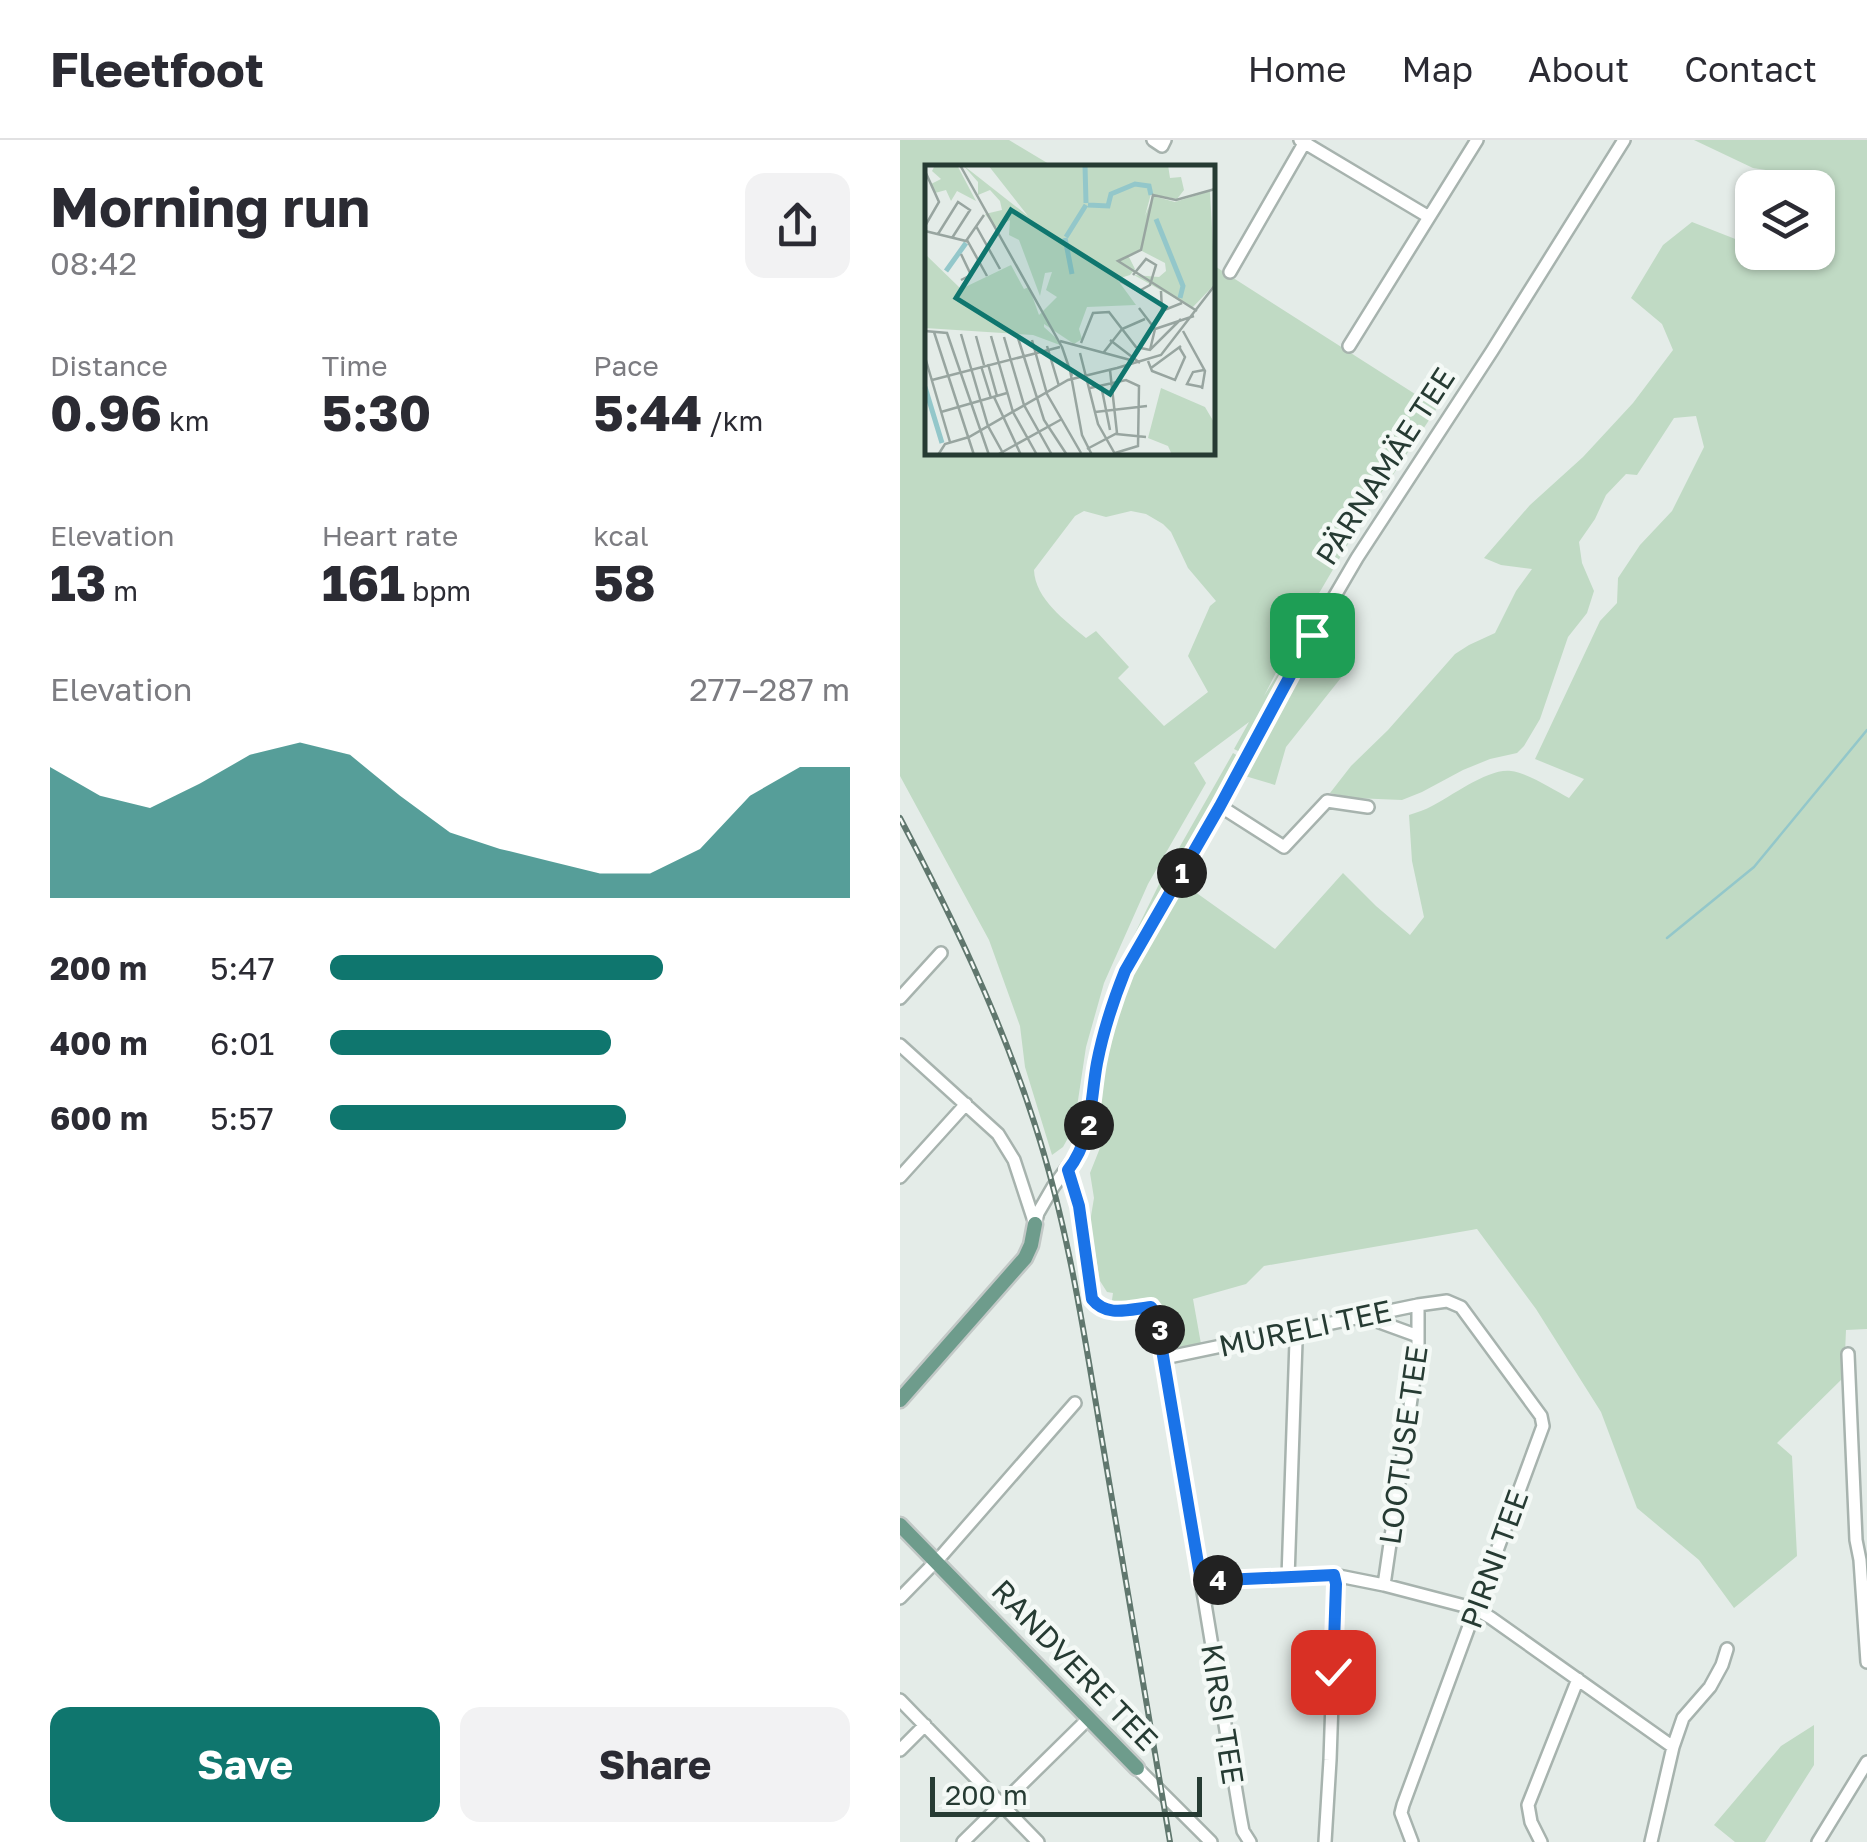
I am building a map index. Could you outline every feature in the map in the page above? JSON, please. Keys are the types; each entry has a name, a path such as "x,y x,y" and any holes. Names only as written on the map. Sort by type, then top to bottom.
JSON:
{"main road":[{"name":"PÄRNAMÄE TEE","path":"900,1400 1025,1258 1035,1224"},
{"name":"RANDVERE TEE","path":"900,1525 1138,1768"}],"street":[{"path":"1153,140 1162,146 1165,140"},
{"path":"1349,346 1478,140"},
{"name":"PÄRNAMÄE TEE","path":"1035,1224 1047,1197 1083,1146 1097,1062 1125,971 1357,558 1624,140"},
{"path":"1230,272 1304,141 1429,217"},
{"path":"1220,806 1284,848 1326,801 1368,807"},
{"path":"900,998 941,952"},
{"path":"900,1045 1006,1145 1035,1224"},
{"path":"900,1178 966,1104"},
{"name":"KIRSI TEE","path":"1068,1170 1079,1206 1092,1299 1110,1312 1154,1308 1158,1317 1240,1816 1250,1842"},
{"name":"MURELI TEE","path":"1164,1358 1447,1301"},
{"name":"PIRNI TEE","path":"1412,1842 1401,1813 1403,1805 1542,1426 1541,1416 1461,1307 1447,1301"},
{"name":"LOOTUSE TEE","path":"1384,1585 1418,1351 1418,1304"},
{"path":"1363,1316 1418,1336"},
{"path":"1288,1578 1294,1331"},
{"path":"1848,1354 1856,1540 1864,1562 1867,1662"},
{"path":"900,1598 1075,1403"},
{"path":"1325,1842 1334,1575"},
{"path":"1201,1581 1334,1575 1476,1609 1673,1747"},
{"path":"1651,1842 1683,1718 1710,1687 1727,1649"},
{"path":"1541,1842 1528,1805 1578,1679"},
{"path":"900,1700 1038,1842"},
{"path":"964,1842 1088,1718"},
{"path":"900,1750 925,1725"},
{"path":"1818,1842 1867,1762"},
{"name":"RANDVERE TEE","path":"1138,1768 1210,1842"}],"green space":[{"path":"900,140 1009,140 1051,165 925,165 925,455 1215,455 1215,266 1437,408 1352,537 1301,624 1264,696 1288,658 1290,664 1242,753 1234,749 1249,722 1194,763 1206,783 1148,884 1104,983 1086,1047 1074,1127 1063,1147 1052,1155 1025,1067 1020,1026 989,940 900,776","holes":["1084,511 1106,517 1131,511 1146,514 1171,532 1188,568 1216,601 1210,606 1188,656 1208,692 1164,726 1118,678 1129,667 1096,631 1086,638 1061,617 1040,590 1034,570 1075,516"]},
{"path":"1694,140 1867,140 1867,1329 1846,1330 1844,1377 1777,1443 1792,1456 1797,1556 1734,1608 1699,1560 1637,1508 1601,1412 1536,1309 1477,1229 1264,1266 1246,1284 1193,1299 1201,1344 1171,1350 1163,1306 1114,1306 1113,1293 1107,1292 1100,1281 1090,1222 1094,1198 1090,1173 1100,1148 1098,1107 1106,1055 1123,993 1184,884 1275,949 1343,873 1410,935 1424,917 1412,861 1409,815 1502,771 1525,775 1569,798 1584,779 1535,759 1600,621 1617,603 1618,578 1640,545 1672,511 1704,447 1696,416 1674,418 1637,475 1626,474 1606,495 1579,542 1582,563 1594,591 1587,613 1568,637 1540,719 1524,746 1517,753 1463,770 1402,800 1330,793 1455,654 1495,633 1532,569 1501,565 1484,558 1530,505 1583,457 1633,403 1673,350 1662,324 1631,298 1663,245 1692,222 1735,239 1735,270 1835,270 1835,170 1753,168"},
{"path":"1316,645 1348,669 1286,747 1275,785 1245,776"},
{"path":"1233,753 1240,757 1124,963 1121,962 1162,878"},
{"path":"1814,1725 1814,1765 1765,1842 1735,1842 1714,1825 1781,1746"}],"waterway":[{"path":"1667,938 1754,867 1867,730"}],"railway":[{"path":"900,818 990,1005 1046,1161 1082,1320 1170,1842"}],"route":[{"path":"1312,635 1125,971 1097,1062 1089,1126 1083,1146 1068,1170 1079,1206 1092,1299 1106,1311 1151,1307 1156,1314 1201,1581 1334,1575 1333,1672"}]}
